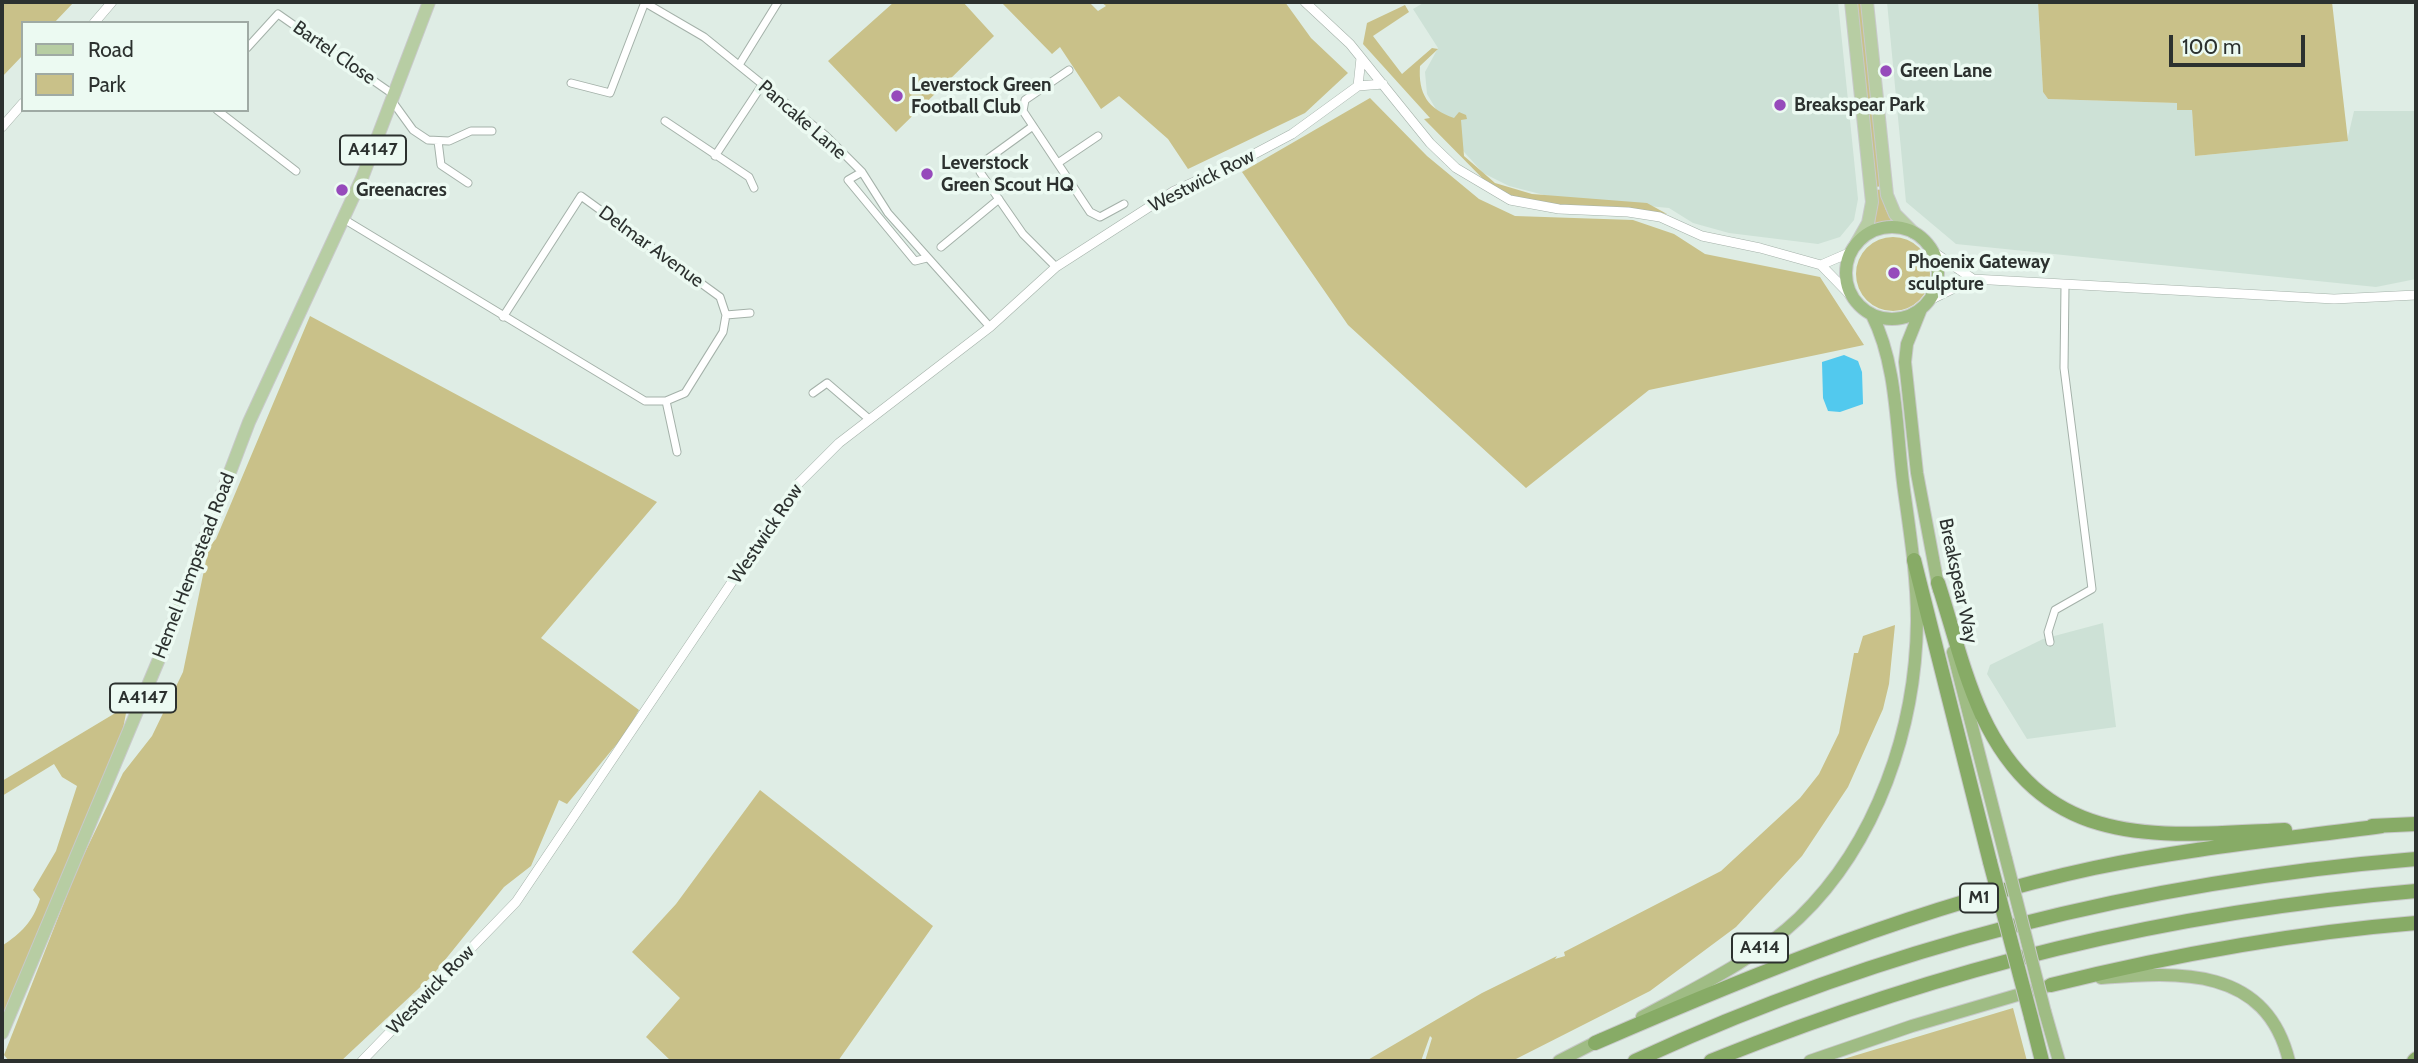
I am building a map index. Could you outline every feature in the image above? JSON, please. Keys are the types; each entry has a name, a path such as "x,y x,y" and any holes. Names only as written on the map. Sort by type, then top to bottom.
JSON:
{"highway":[{"path":"1888,227 1913,232 1932,251 1937,277 1924,305 1892,319 1871,314 1853,298 1847,283 1846,267 1853,248 1865,235 1888,227"},
{"name":"Breakspear Way","path":"1924,305 1907,344 1905,362 1917,473 1938,583 2059,1061"},
{"name":"Breakspear Way","path":"1871,314 1884,340 1914,560"},
{"name":"M1","path":"1914,560 2042,1061"},
{"name":"A414","path":"1559,1061 1734,964 1780,934 1823,892 1857,844 1879,803 1904,718 1917,624 1914,560"},
{"name":"M1","path":"1938,583 1986,724 2019,772 2060,807 2074,815 2114,829 2154,835 2416,824"},
{"name":"M1","path":"1595,1043 1815,953 1968,901 2152,856 2382,826"},
{"name":"M1","path":"1635,1061 1784,996 1873,965 2102,902 2227,881 2416,859"},
{"path":"1711,1061 1883,996 2074,943 2227,912 2416,891"},
{"path":"1810,1061 1942,1017 2051,985 2244,943 2416,923"},
{"path":"2051,985 2094,979 2177,974 2216,980 2250,999 2263,1010 2276,1028 2290,1061"}],"main road":[{"name":"A4147","path":"341,217 362,178 429,2"},
{"path":"1851,2 1871,202 1868,223 1853,248"},
{"path":"1867,2 1888,195 1895,214 1913,232"},
{"name":"Hemel Hempstead Road","path":"2,1033 159,659 249,422 341,217"}],"street":[{"path":"96,21 112,2"},
{"path":"570,83 610,93 645,2"},
{"name":"Pancake Lane","path":"645,2 704,37 825,135 862,172 888,213 990,327"},
{"path":"738,65 778,2"},
{"path":"1305,2 1361,58 1430,143 1456,168 1510,200 1559,209 1629,212 1660,217 1702,236 1821,265 1853,298"},
{"name":"Bartel Close","path":"248,47 278,14 393,98"},
{"path":"1361,58 1358,86 1383,84"},
{"path":"1069,70 1025,100 1023,111 1090,212 1100,217 1124,204"},
{"path":"715,156 762,85"},
{"name":"Westwick Row","path":"362,1061 516,902 798,484 839,443 990,327 1056,267 1174,191 1292,134 1358,86"},
{"path":"393,98 413,130 428,140 449,141 471,131 492,131"},
{"path":"2,127 21,105"},
{"path":"220,112 296,171"},
{"path":"665,121 749,177 754,188"},
{"path":"1033,126 982,163 980,172 1023,234 1056,267"},
{"path":"1058,163 1098,136"},
{"path":"438,141 441,165 468,183"},
{"path":"862,172 848,180 915,261 927,258"},
{"name":"Delmar Avenue","path":"503,317 581,196 720,297 726,315"},
{"path":"941,247 999,199"},
{"path":"880,218 888,213"},
{"path":"341,217 645,401 666,401 685,393 723,332 726,315 750,313"},
{"path":"1821,265 1853,248"},
{"path":"1932,251 1973,279 2334,299 2415,296"},
{"path":"1924,305 1973,279"},
{"path":"2050,642 2048,632 2056,610 2092,589 2065,378 2065,286"},
{"path":"813,393 827,383 869,419"},
{"path":"666,401 677,452"}],"shaded area":[{"path":"1425,2 1838,2 1858,199 1854,220 1840,237 1818,244 1729,233 1693,223 1669,208 1552,197 1509,186 1483,173 1456,143 1427,94 1425,72 1438,48 1413,9"},
{"path":"1887,2 2038,2 2043,92 2048,99 2177,103 2192,110 2195,156 2347,141 2354,111 2416,111 2416,279 2376,287 1956,244 1906,202"},
{"path":"2103,623 2116,727 2027,739 1987,674 1990,665 2043,639"}],"green space":[{"path":"2,2 74,2 56,21 21,21 21,57 2,77"},
{"name":"Leverstock Green Football Club","path":"894,2 963,2 994,36 896,132 828,61"},
{"path":"1001,2 1089,2 1098,11 1106,6 1101,2 1285,2 1311,38 1348,73 1305,113 1188,169 1168,139 1119,96 1101,109 1060,47 1052,54"},
{"path":"1856,2 1862,2 1882,186 1876,187"},
{"path":"2038,2 2332,2 2348,141 2195,156 2192,110 2177,110 2177,103 2048,99 2043,92"},
{"path":"1405,5 1409,12 1373,36 1402,74 1432,48 1438,49 1420,66 1423,92 1437,110 1454,118 1459,112 1466,115 1467,119 1461,120 1464,156 1495,183 1532,194 1647,203 1667,214 1625,207 1549,206 1517,198 1491,187 1424,119 1430,118 1363,44 1367,23"},
{"path":"1370,98 1427,156 1479,199 1515,216 1633,220 1674,234 1705,254 1820,277 1864,345 1649,390 1526,488 1348,325 1242,172"},
{"path":"1883,189 1885,208 1893,224 1875,226 1876,190"},
{"path":"1893,237 1907,240 1919,248 1927,260 1930,274 1927,288 1919,300 1907,308 1893,311 1879,308 1867,300 1859,288 1856,274 1859,260 1867,248 1879,240"},
{"path":"310,316 657,502 541,638 639,710 626,733 567,804 559,800 531,866 504,887 432,976 341,1061 9,1061 4,1055 78,867 123,773 152,736 183,672 209,546 216,539"},
{"path":"1895,625 1889,684 1883,709 1848,787 1802,856 1736,927 1650,991 1512,1061 1425,1061 1432,1038 1430,1036 1421,1061 1366,1061 1482,993 1557,956 1555,959 1565,956 1564,952 1721,871 1800,798 1819,774 1839,733 1854,653 1858,653 1863,636"},
{"path":"117,712 126,713 123,729 2,1022 2,946 26,926 34,914 40,899 33,890 56,851 77,786 62,777 54,764 2,796 2,781"},
{"path":"760,790 933,926 838,1061 671,1061 646,1037 680,998 632,952 676,904"},
{"path":"2013,1008 2027,1061 1837,1061"}],"water":[{"path":"1844,355 1858,361 1862,372 1863,404 1840,412 1828,411 1823,398 1822,362"}],"place":[{"name":"Green Lane","path":"1886,71"},
{"name":"Leverstock Green Football Club","path":"897,96"},
{"name":"Breakspear Park","path":"1780,105"},
{"name":"Leverstock Green Scout HQ","path":"927,174"},
{"name":"Greenacres","path":"342,190"},
{"name":"Phoenix Gateway sculpture","path":"1894,273"}]}
